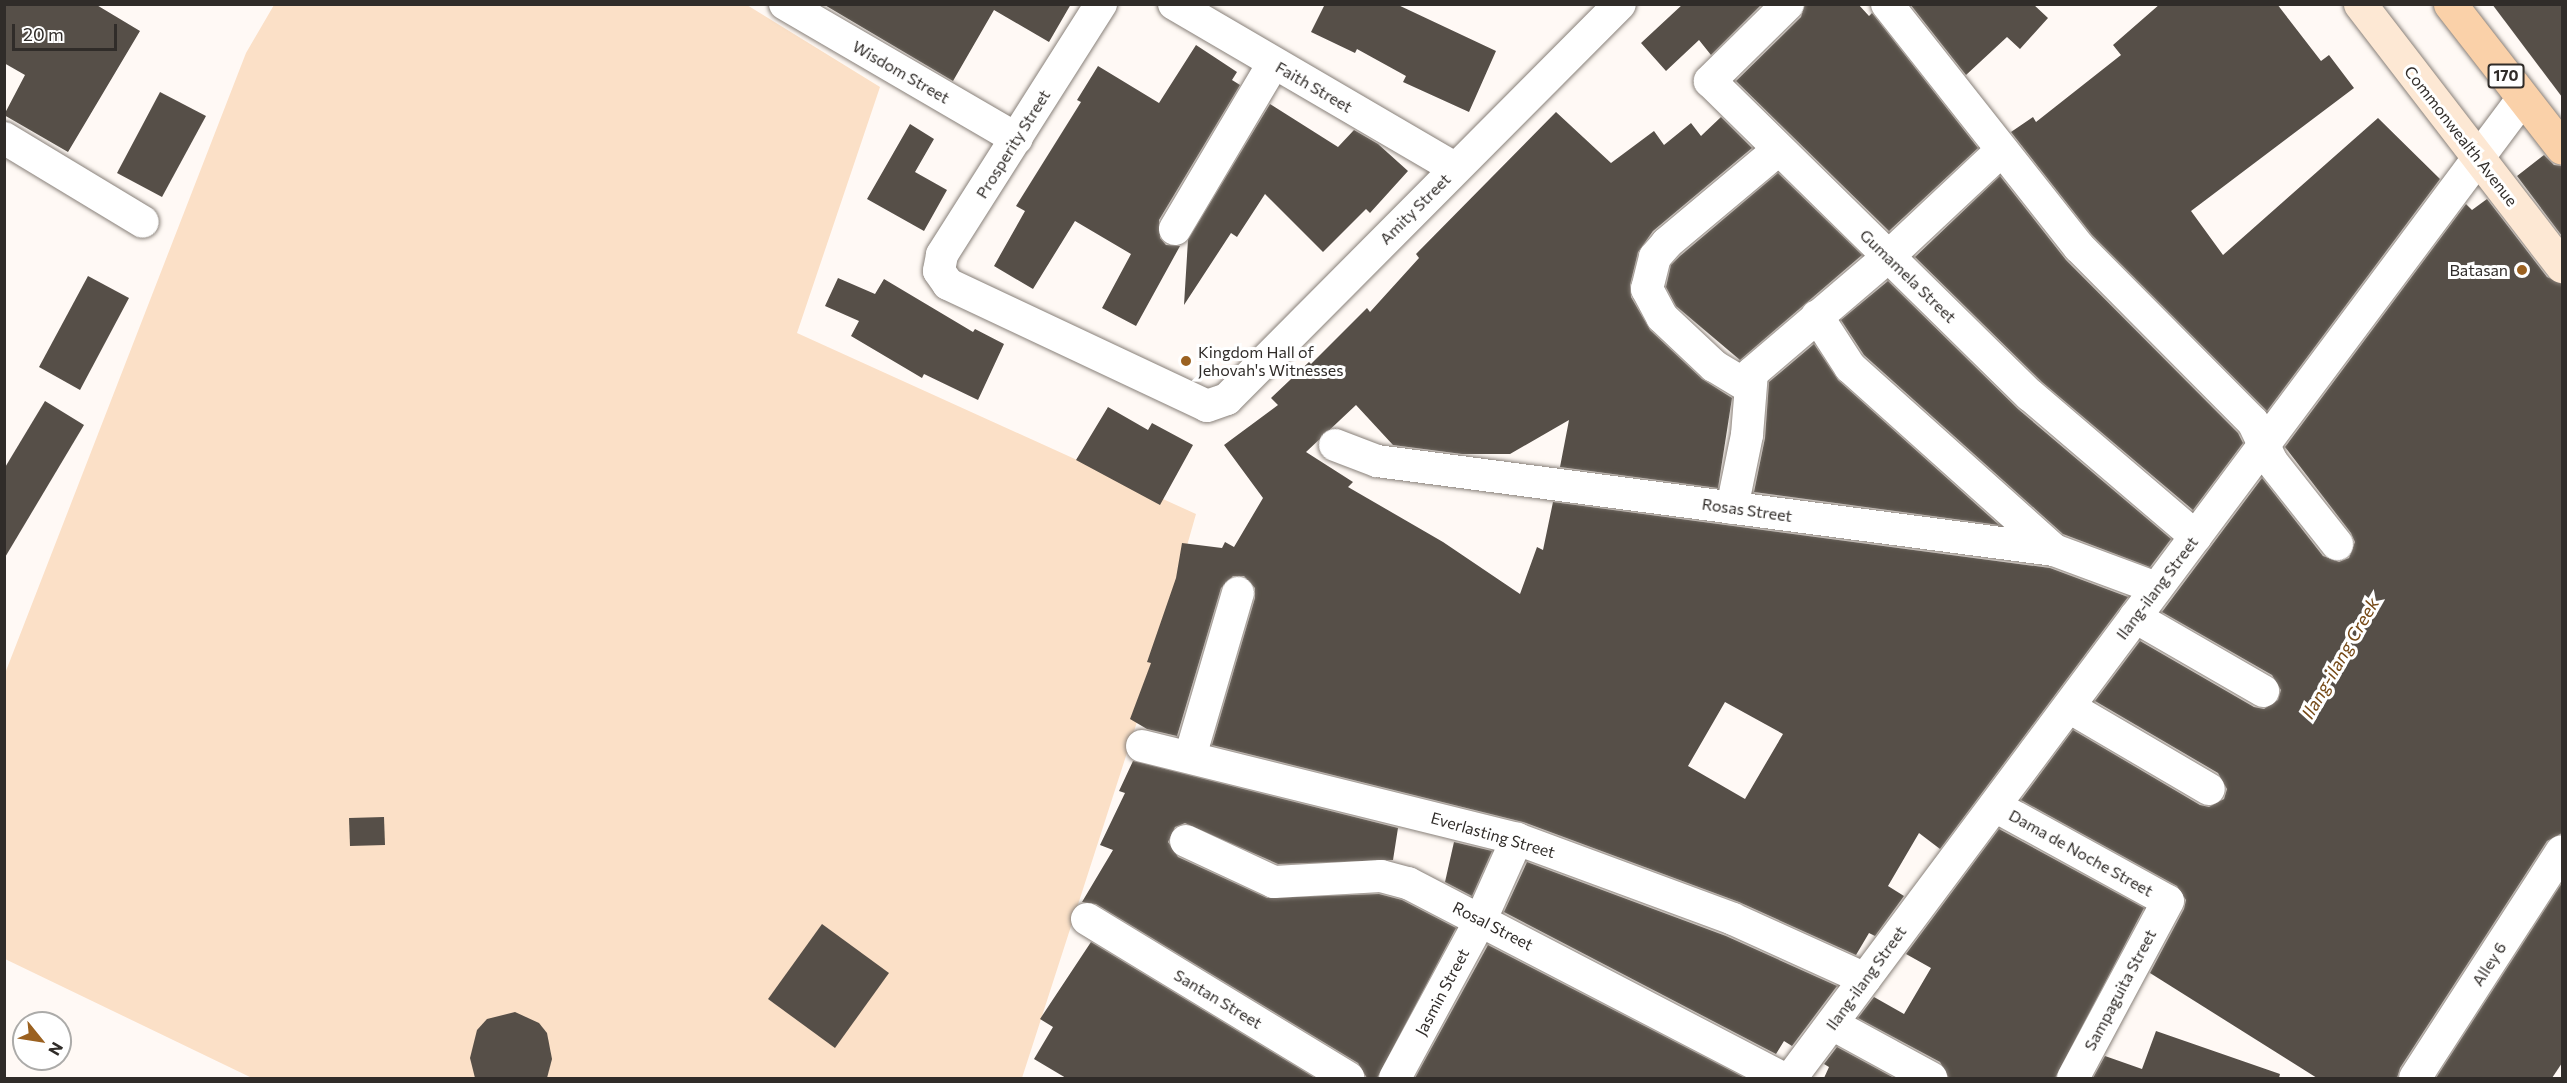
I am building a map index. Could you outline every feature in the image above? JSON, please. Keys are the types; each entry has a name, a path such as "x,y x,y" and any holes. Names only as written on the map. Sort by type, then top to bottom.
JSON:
{"main road":[{"name":"170","path":"2450,4 2562,148"}],"street":[{"name":"Wisdom Street","path":"785,4 1017,138"},
{"name":"Prosperity Street","path":"1101,4 942,255 939,271 948,284 1207,406"},
{"name":"Faith Street","path":"1174,4 1273,64 1455,168"},
{"name":"Amity Street","path":"1207,406 1227,399 1620,4"},
{"name":"Gumamela Street","path":"1788,4 1710,81 2030,395 2196,537"},
{"path":"1887,4 2079,247 2253,422 2272,462 2337,544"},
{"name":"Commonwealth Avenue","path":"2360,4 2562,266"},
{"path":"1175,229 1273,64"},
{"name":"Ilang-ilang Street","path":"1791,1078 2523,98"},
{"path":"4,138 143,222"},
{"path":"1749,387 1714,366 1662,317 1647,289 1655,257 1667,243 1779,149"},
{"path":"1732,508 1747,435 1749,387 1752,373 1757,366 1888,256 2002,150"},
{"path":"1816,316 1850,367 2054,550"},
{"name":"Rosas Street","path":"1335,445 1377,462 2054,550 2156,588"},
{"path":"1190,757 1238,592"},
{"path":"2135,617 2263,692"},
{"path":"2069,707 2209,789"},
{"name":"Everlasting Street","path":"1142,746 1517,839 1733,919 1865,979"},
{"name":"Dama de Noche Street","path":"1995,806 2168,901"},
{"name":"Jasmin Street","path":"1395,1078 1481,919 1517,839"},
{"name":"Rosal Street","path":"1186,841 1274,882 1382,876 1408,883 1783,1078"},
{"name":"Alley 6","path":"2415,1078 2562,851"},
{"name":"Sampaguita Street","path":"2073,1078 2168,901"},
{"name":"Santan Street","path":"1087,919 1349,1078"},
{"path":"1832,1024 1931,1078"}],"shaded area":[{"path":"274,5 747,5 880,87 797,333 1196,514 1136,725 1022,1078 252,1078 5,959 4,676 246,53"}],"building":[{"path":"4,4 95,4 140,31 68,152 4,115 25,75 4,63"},
{"path":"823,4 1071,4 1049,42 994,10 953,81"},
{"path":"1325,4 1396,4 1496,51 1469,112 1403,82 1406,76 1357,49 1355,53 1311,32"},
{"path":"1683,4 1762,4 1711,55 1699,40 1666,71 1641,43"},
{"path":"1805,4 1858,4 1869,16 1872,13 1978,148 1889,231 1736,81 1801,17"},
{"path":"1910,4 2033,4 2048,18 2020,49 2007,37 1966,75"},
{"path":"2160,4 2277,4 2321,61 2329,55 2354,88 2191,211 2223,255 2378,118 2440,179 2267,411 2092,235 2011,132 2033,117 2036,122 2121,55 2113,45"},
{"path":"2492,4 2562,4 2562,97"},
{"path":"1196,45 1237,72 1232,80 1240,85 1159,220 1160,238 1166,245 1180,246 1136,326 1102,308 1131,254 1075,221 1033,289 994,266 1025,211 1016,206 1081,102 1077,100 1098,66 1159,103"},
{"path":"160,92 206,116 162,197 117,173"},
{"path":"1270,104 1338,147 1354,130 1378,144 1408,171 1370,213 1366,209 1323,252 1265,194 1237,237 1231,233 1184,305 1188,240"},
{"path":"1556,112 1611,163 1654,131 1664,145 1691,123 1701,136 1721,117 1752,148 1653,231 1638,252 1630,285 1631,297 1650,330 1702,379 1732,398 1718,488 1560,467 1569,420 1510,454 1462,454 1393,445 1356,405 1306,452 1353,482 1348,487 1443,542 1520,594 1537,547 1543,550 1553,502 2050,568 2128,597 1940,849 1919,833 1888,886 1904,896 1875,936 1869,933 1856,955 1739,902 1523,822 1212,745 1255,598 1255,588 1244,576 1233,576 1221,588 1177,736 1147,729 1130,719 1151,663 1147,662 1176,578 1182,543 1222,548 1225,542 1234,547 1263,498 1224,445 1278,405 1271,398 1309,362 1311,364 1367,308 1370,312 1419,258 1416,254","holes":["1725,702 1783,734 1745,799 1688,766"]},
{"path":"910,124 934,139 915,172 947,190 924,231 867,199"},
{"path":"2544,155 2554,165 2562,166 2562,236 2517,176"},
{"path":"1778,173 1862,255 1740,360 1676,306 1666,287 1671,265"},
{"path":"2000,176 2066,260 2238,433 2243,443 2193,510 2042,382 1915,257"},
{"path":"2487,199 2547,277 2562,284 2562,833 2547,841 2400,1068 2397,1078 2317,1078 2150,973 2184,909 2186,900 2177,886 2021,800 2073,730 2200,805 2209,807 2224,799 2227,789 2218,773 2095,701 2140,641 2254,707 2264,709 2278,700 2281,690 2272,675 2162,612 2262,478 2323,556 2339,562 2349,558 2355,542 2351,533 2285,447 2466,204 2472,210"},
{"path":"88,276 129,298 80,390 39,367"},
{"path":"838,278 875,294 884,279 973,332 975,329 1004,344 978,400 924,374 922,378 851,336 859,321 825,306"},
{"path":"1888,281 2018,409 2171,539 2150,567 2063,534 1864,355 1841,320"},
{"path":"1814,344 1838,380 1999,525 1754,492 1765,438 1769,382"},
{"path":"45,401 84,425 4,559 4,469"},
{"path":"1108,407 1148,430 1152,423 1193,445 1160,505 1076,460"},
{"path":"1133,761 1398,828 1393,860 1278,864 1185,823 1175,827 1168,842 1178,857 1267,898 1379,894 1402,900 1456,928 1377,1078 1367,1078 1358,1063 1096,904 1082,902 1113,850 1100,845 1125,793 1119,791"},
{"path":"384,817 385,845 350,846 349,818"},
{"path":"1999,829 2144,908 2055,1078 1949,1078 1940,1062 1858,1018 1874,997 1904,1014 1931,968 1906,954"},
{"path":"1454,842 1492,851 1472,896 1445,882"},
{"path":"1527,862 1726,936 1837,986 1792,1046 1784,1041 1776,1054 1504,912"},
{"path":"2562,883 2562,1063 2552,1078 2436,1078"},
{"path":"822,924 889,973 835,1048 768,999"},
{"path":"1091,942 1315,1078 1066,1078 1034,1059 1053,1027 1040,1019"},
{"path":"1488,945 1745,1078 1415,1078"},
{"path":"515,1012 539,1023 547,1033 552,1059 547,1078 475,1078 470,1058 477,1030 487,1019"},
{"path":"2156,1031 2280,1074 2279,1078 2093,1078 2105,1056 2142,1069"},
{"path":"1837,1047 1894,1078 1824,1078 1829,1067 1824,1064"}],"place":[{"name":"Batasan","path":"2522,270"},
{"name":"Kingdom Hall of Jehovah's Witnesses","path":"1186,361"}],"water label":[{"name":"Ilang-ilang Creek","path":"2340,658"}]}
